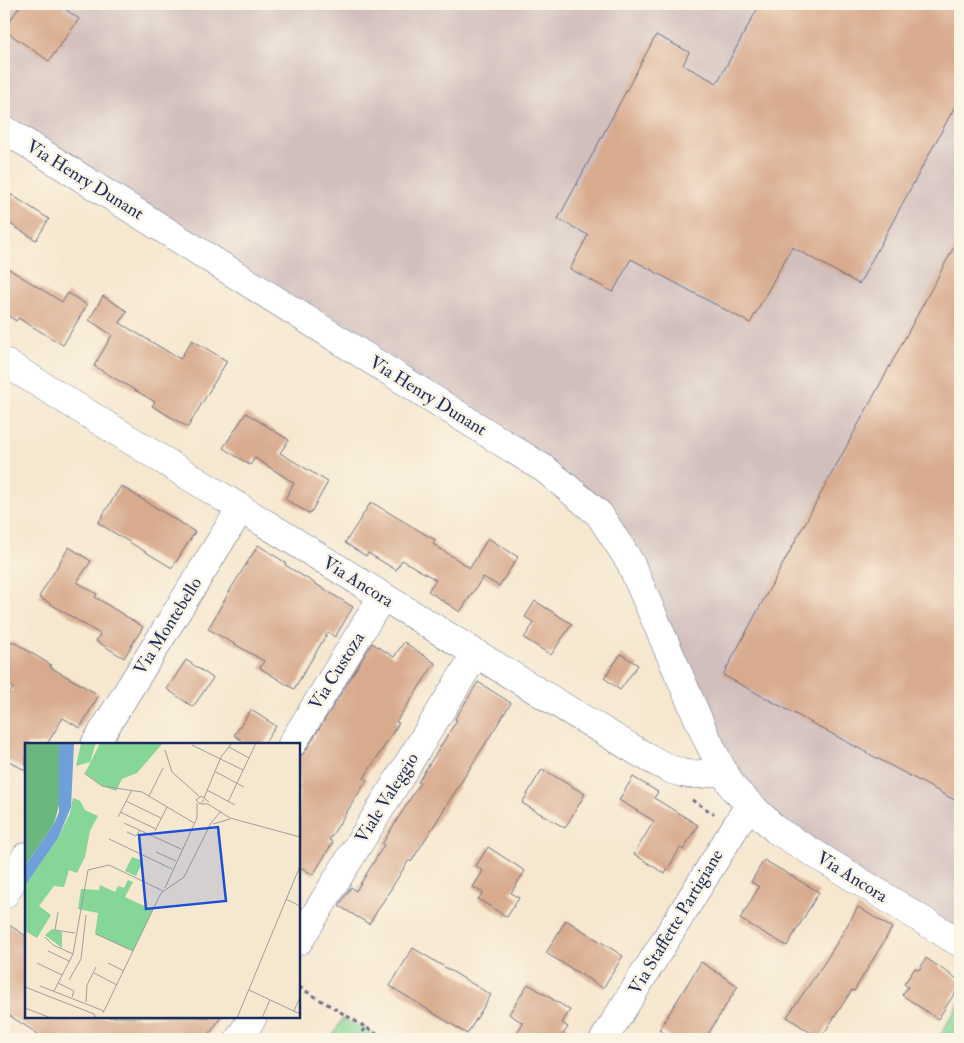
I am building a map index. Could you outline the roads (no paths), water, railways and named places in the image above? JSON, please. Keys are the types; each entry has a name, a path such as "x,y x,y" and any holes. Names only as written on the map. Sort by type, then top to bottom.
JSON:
{"street":[{"name":"Via Henry Dunant","path":"6,130 546,470 599,514 630,562 722,769 734,789 748,805"},
{"name":"Via Ancora","path":"4,362 382,597 640,753 676,773 705,775 722,769"},
{"name":"Via Montebello","path":"96,743 241,508"},
{"name":"Via Custoza","path":"293,743 382,597"},
{"name":"Viale Valeggio","path":"300,939 475,654"},
{"name":"Via Ancora","path":"748,805 776,830 960,943"},
{"name":"Via Staffette Partigiane","path":"604,1039 748,805"},
{"path":"239,1039 251,1018"}]}
